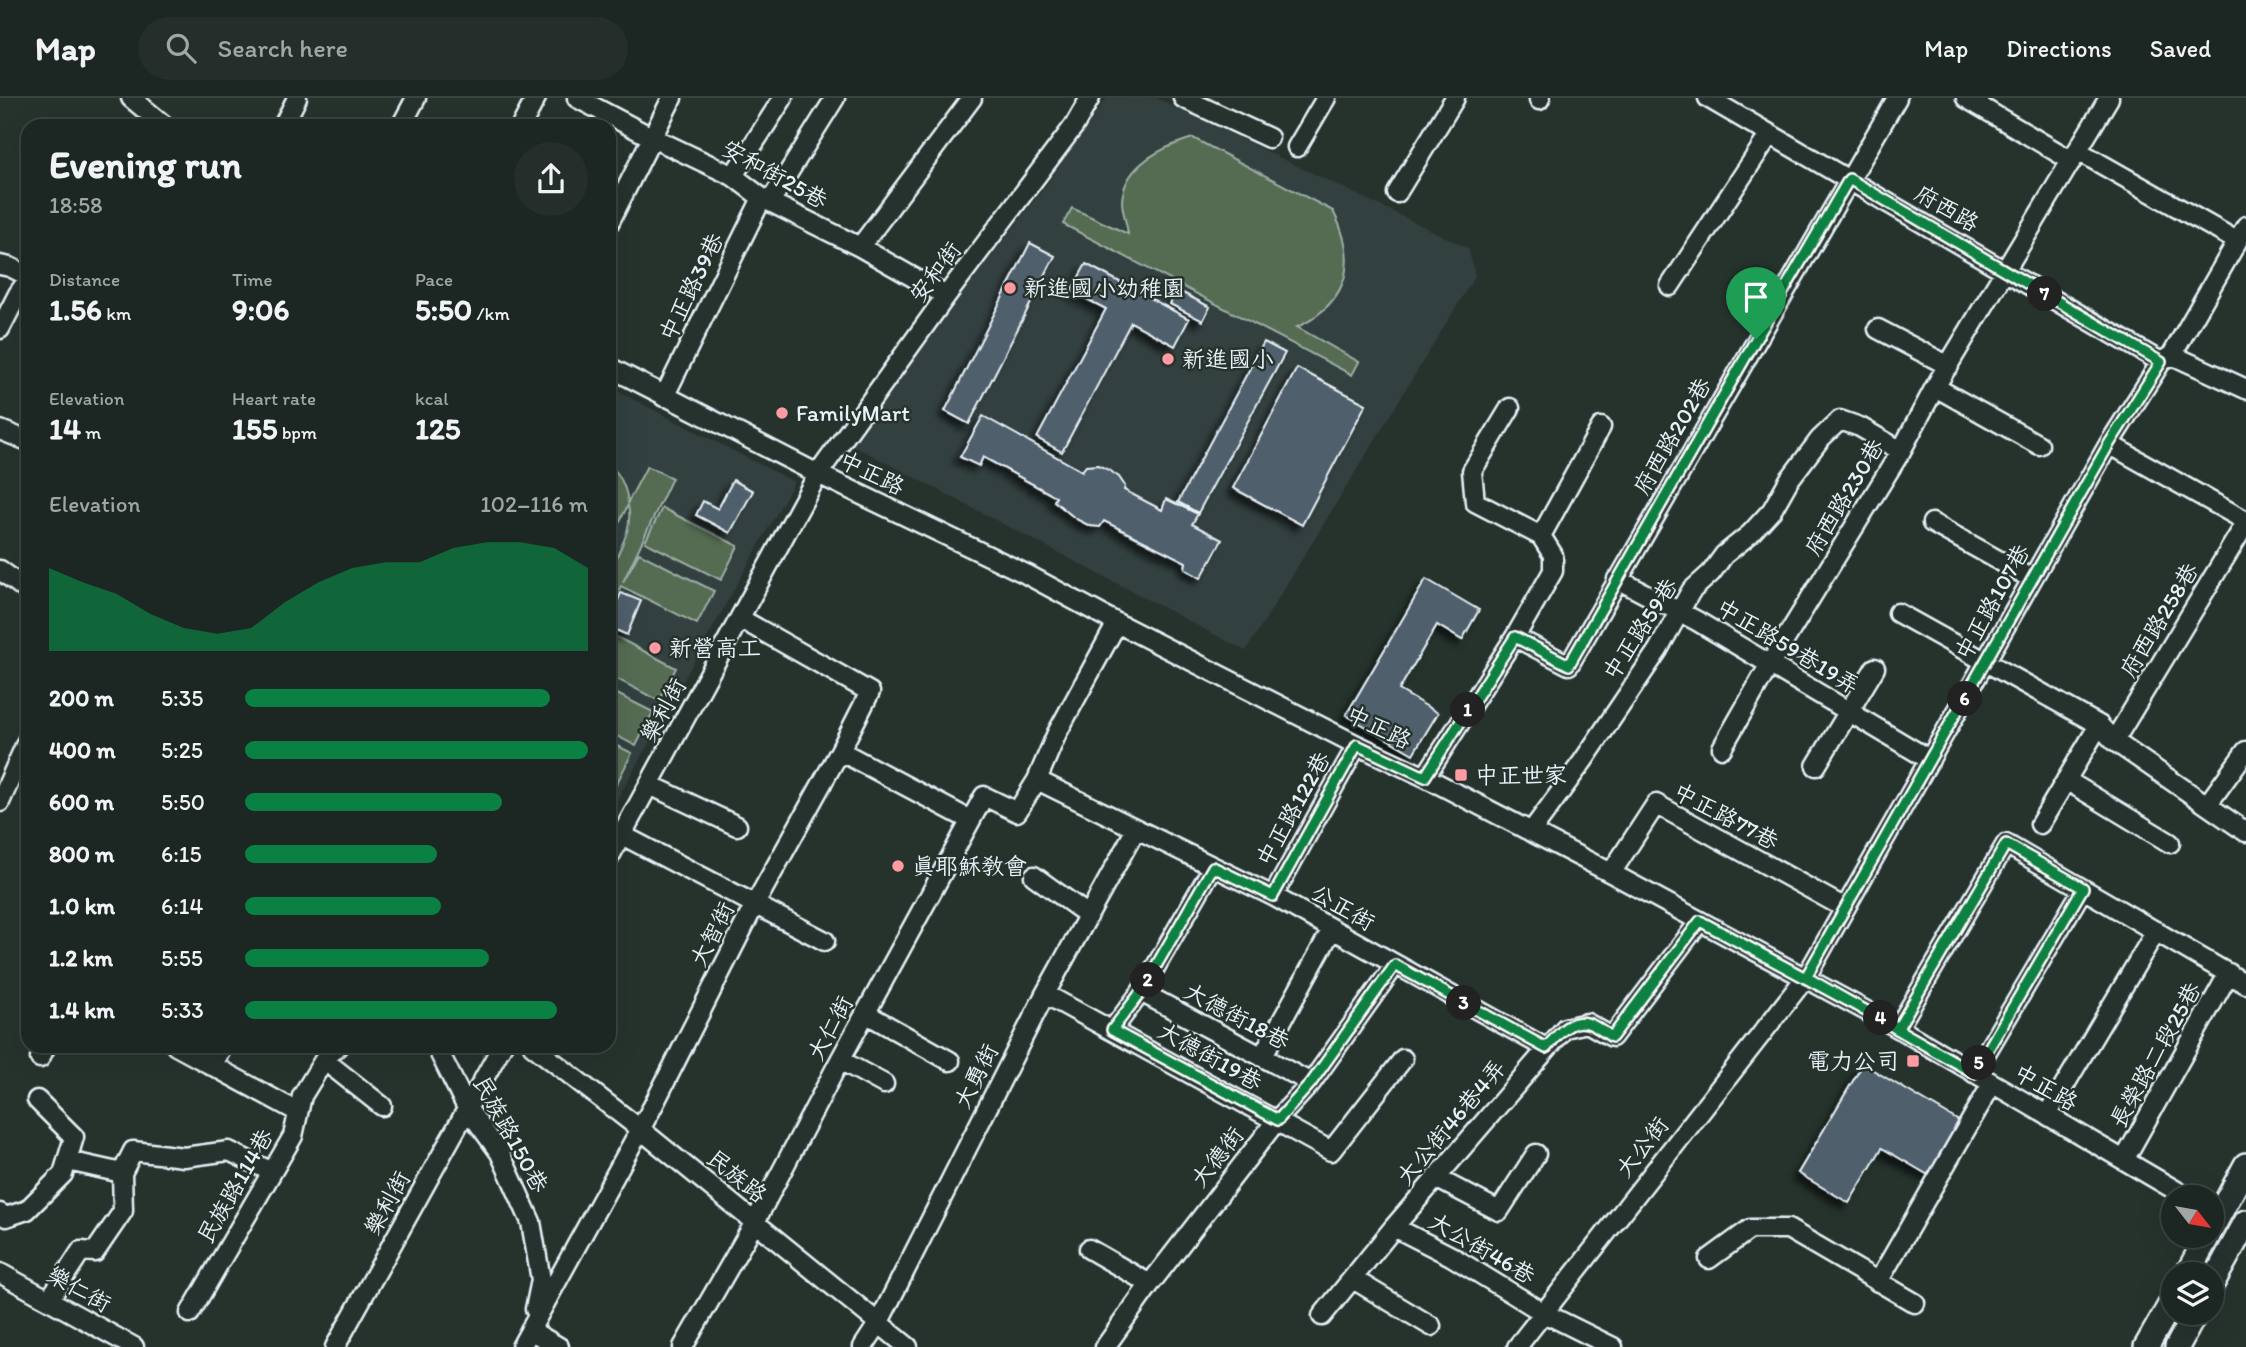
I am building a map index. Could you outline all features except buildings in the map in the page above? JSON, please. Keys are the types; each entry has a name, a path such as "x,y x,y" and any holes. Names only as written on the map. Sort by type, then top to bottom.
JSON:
{"main road":[{"path":"2224,1201 2246,1165"},
{"path":"2224,1263 2245,1227"},
{"path":"2146,1347 2161,1321"},
{"path":"2177,1347 2189,1325"}],"street":[{"path":"131,98 156,119"},
{"path":"286,119 297,98"},
{"path":"405,119 416,98"},
{"path":"524,119 536,98"},
{"name":"安和街25巷","path":"577,98 599,103 651,137 733,176 766,200 860,247 946,296"},
{"path":"616,209 672,98"},
{"path":"733,176 783,98"},
{"name":"中正路39巷","path":"664,397 766,200 835,98"},
{"path":"860,247 972,98"},
{"name":"安和街","path":"818,474 946,296 1066,137 1090,98"},
{"path":"1183,98 1269,138"},
{"path":"1297,147 1326,98"},
{"path":"1397,193 1455,98"},
{"name":"府西路","path":"1708,98 2006,271 2166,359 2243,382"},
{"name":"府西路202巷","path":"1515,637 1569,665 1897,98"},
{"path":"1966,98 2075,156 2241,234"},
{"name":"府西路230巷","path":"1721,748 1770,663 1901,452 1936,387 2109,98"},
{"path":"1670,286 1770,134"},
{"name":"中正路107巷","path":"1806,977 2109,444 2166,359 2241,234"},
{"path":"0,265 21,274"},
{"path":"0,329 21,289"},
{"path":"1878,329 1949,366"},
{"name":"中正路","path":"616,371 818,474 1026,574 1117,623 1611,873 1898,1028 2167,1185"},
{"path":"1936,387 2039,445"},
{"path":"1425,777 1515,637 1553,571 1553,555 1541,536 1475,502 1472,471 1510,408"},
{"name":"中正路59巷","path":"1531,832 1658,650 1691,592 1711,573 1724,555 1750,534 1772,510 1789,480 1820,439 1840,420 1860,428 1901,452"},
{"path":"1541,536 1601,427"},
{"path":"0,430 21,438"},
{"path":"2109,444 2246,522"},
{"name":"樂利街","path":"616,846 818,474"},
{"name":"府西路258巷","path":"2114,741 2246,522"},
{"path":"1933,523 2032,579"},
{"path":"0,570 21,585"},
{"name":"中正路59巷19弄","path":"1617,579 1770,663 1930,760"},
{"path":"1898,613 2099,725 2114,741 2246,831"},
{"name":"大智街","path":"530,1338 755,904 870,692 741,619"},
{"path":"1037,780 1057,733 1117,623"},
{"path":"1816,766 1875,668"},
{"path":"2040,824 2099,725"},
{"name":"中正路122巷","path":"1273,896 1357,745"},
{"path":"840,751 971,820"},
{"path":"2207,805 2246,751"},
{"path":"0,802 21,755"},
{"name":"大仁街","path":"683,1347 755,1222 984,796 1017,811 1037,780"},
{"name":"公正街","path":"1037,780 1273,896 1546,1048"},
{"path":"2066,780 2170,843"},
{"path":"650,785 737,826"},
{"name":"中正路77巷","path":"1611,873 1656,804 1846,908"},
{"name":"大勇街","path":"863,1347 878,1324 1045,994 1136,829"},
{"path":"622,835 825,941"},
{"name":"長榮路二段25巷","path":"1898,1028 2006,844 2246,984"},
{"path":"1112,1030 1141,992 1213,867"},
{"path":"1034,876 1088,915"},
{"path":"1974,1073 2083,888"},
{"name":"大公街46巷4弄","path":"1322,1316 1394,1227 1565,1028 1587,1023 1612,1037 1700,921"},
{"path":"1262,1057 1332,929"},
{"path":"2047,1115 2156,931"},
{"name":"大德街","path":"1105,1347 1150,1284 1278,1120 1311,1083 1395,965"},
{"name":"長榮路二段25巷","path":"2124,1160 2230,973"},
{"name":"大公街","path":"1517,1347 1806,977"},
{"name":"大德街18巷","path":"1141,992 1311,1083"},
{"name":"大德街19巷","path":"1045,994 1331,1151 1403,1059"},
{"path":"865,1013 950,1061"},
{"path":"189,1053 298,1112"},
{"path":"212,1066 219,1053"},
{"name":"民族路114巷","path":"190,1313 293,1136 302,1096 331,1053"},
{"name":"民族路150巷","path":"440,1053 467,1108 500,1153 531,1222 541,1280 530,1338 520,1347"},
{"name":"樂利街","path":"335,1347 498,1053"},
{"name":"民族路","path":"542,1053 640,1129 908,1347"},
{"path":"324,1060 382,1107"},
{"path":"840,1060 884,1084"},
{"path":"1878,1282 1992,1084"},
{"path":"0,1213 6,1217 27,1210 63,1174 68,1161 74,1137 37,1100"},
{"path":"49,1300 81,1251 95,1252 123,1211 122,1173 133,1151 184,1157 229,1151 272,1172"},
{"path":"1436,1178 1499,1211 1536,1154"},
{"path":"68,1161 122,1173"},
{"path":"2224,1221 2245,1227"},
{"name":"大公街46巷","path":"1394,1227 1451,1256 1544,1312"},
{"path":"1709,1259 1750,1229 1788,1229 1915,1303"},
{"path":"1089,1249 1150,1284"},
{"name":"樂仁街","path":"0,1273 134,1347"},
{"path":"1353,1279 1431,1326"},
{"path":"1544,1312 1613,1347"},
{"path":"530,1338 559,1347"}],"shaded area":[{"name":"新進國小","path":"1107,98 1156,98 1468,248 1475,276 1246,651 847,442 1044,188"},
{"name":"新營高工","path":"616,391 794,482 616,801"}],"green space":[{"path":"1193,138 1333,211 1340,226 1346,254 1343,281 1338,293 1328,305 1312,319 1297,327 1359,362 1352,375 1063,224 1072,208 1128,234 1122,201 1124,188 1130,177 1137,167 1158,152"},
{"path":"647,466 672,478 623,582 639,553 714,591 697,624 621,586 616,596 616,557 629,523 628,505 616,529 616,472 628,502"},
{"path":"662,508 738,546 721,580 645,542"},
{"path":"616,637 676,668 659,701 616,679"},
{"path":"616,694 653,712 636,746 616,736"},
{"path":"616,745 632,753 616,785"}],"place":[{"name":"新進國小幼稚園","path":"1010,288"},
{"name":"新進國小","path":"1168,359"},
{"name":"FamilyMart","path":"782,413"},
{"name":"新營高工","path":"655,648"},
{"name":"中正世家","path":"1461,775"},
{"name":"真耶穌教會","path":"898,866"},
{"name":"電力公司","path":"1913,1061"}],"route":[{"path":"1756,339 1569,665 1515,637 1425,777 1357,745 1273,896 1213,867 1141,992 1112,1030 1278,1120 1311,1083 1395,965 1546,1048 1565,1028 1574,1024 1587,1023 1612,1037 1700,921 1898,1028 2006,844 2083,888 1974,1073 1898,1028 1806,977 2109,444 2161,362 1849,179 1756,339"}]}
